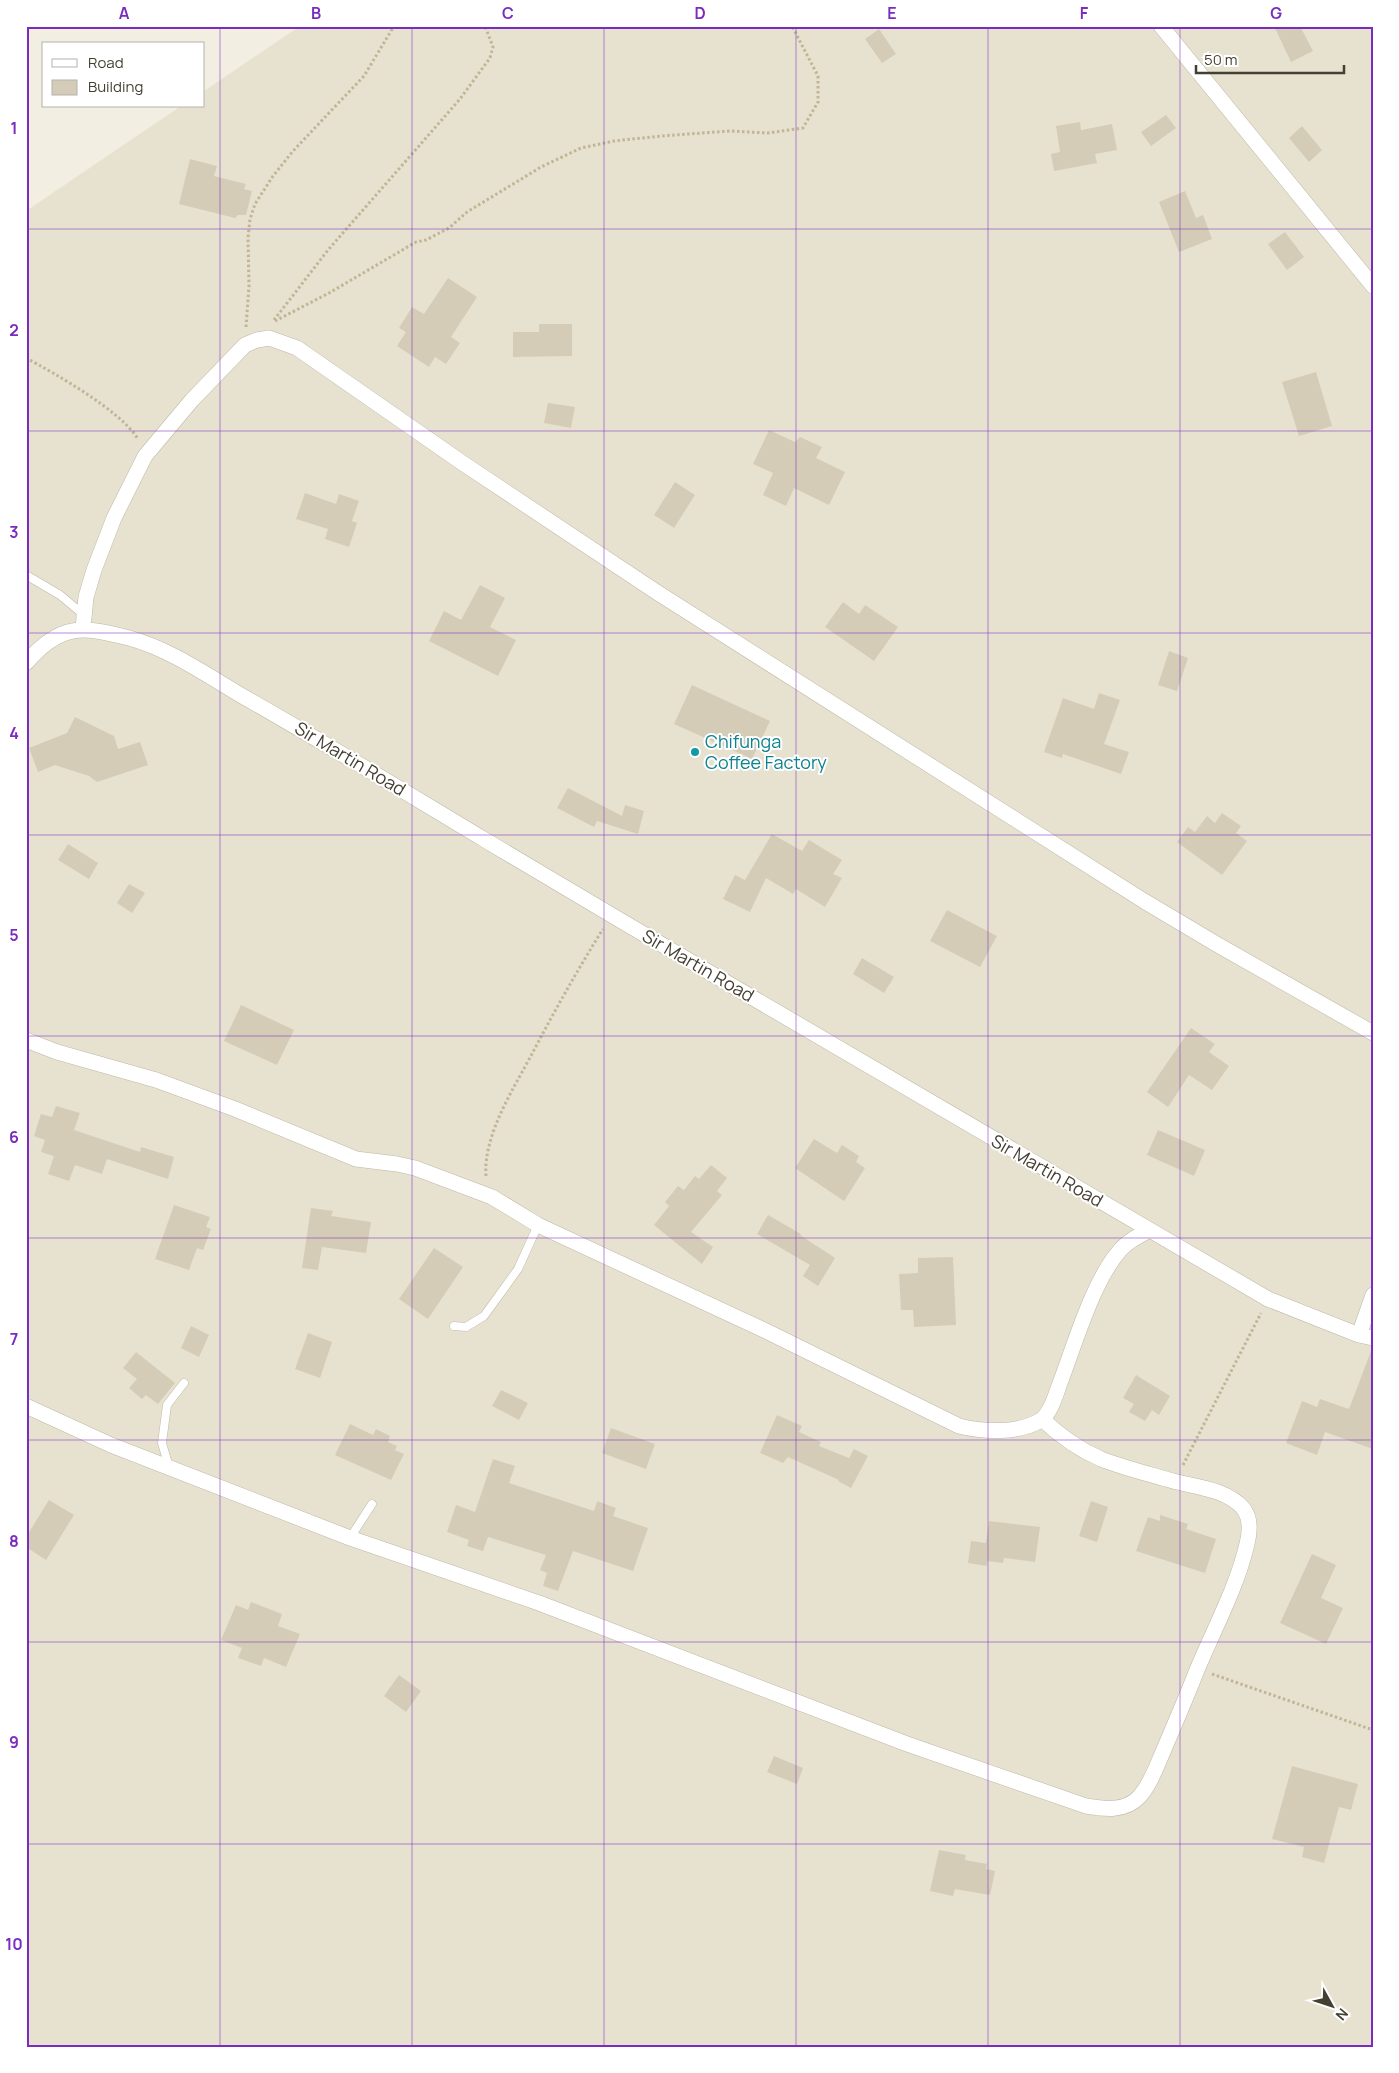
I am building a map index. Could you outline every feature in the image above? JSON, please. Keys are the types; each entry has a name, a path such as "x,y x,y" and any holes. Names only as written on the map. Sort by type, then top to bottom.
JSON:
{"street":[{"path":"1161,26 1373,286"},
{"path":"83,622 86,597 114,518 145,456 192,400 245,345 269,338 297,348 464,464 658,593 1144,901 1373,1033"},
{"name":"Sir Martin Road","path":"26,663 34,653 63,632 83,622 132,639 180,660 271,712 612,916 1268,1299 1366,1336"},
{"path":"26,1040 57,1052 156,1080 235,1109 356,1158 414,1168 492,1197 538,1225 766,1331 959,1426 991,1430 1020,1428 1042,1419 1054,1398 1093,1297 1113,1258 1122,1247 1150,1230"},
{"path":"1366,1336 1373,1295"},
{"path":"26,1406 112,1445 350,1538 539,1603 907,1744 1094,1807 1123,1807 1139,1797 1154,1772 1233,1585 1247,1544 1248,1518 1244,1509 1224,1496 1174,1482 1088,1453 1057,1433 1042,1419"}],"lane":[{"path":"26,574 60,595 83,622"},
{"path":"454,1326 466,1327 484,1316 518,1269 538,1225"},
{"path":"169,1468 162,1443 167,1405 184,1383"},
{"path":"350,1538 372,1504"}],"path":[{"path":"245,345 249,286 248,238 250,219 255,204 273,176 293,151 364,76 394,26"},
{"path":"485,26 494,47 490,58 460,99 328,250 272,322 329,293 416,242 426,240 449,228 467,212 542,167 581,148 632,139 730,131 768,133 804,128 818,102 818,76 792,26"},
{"path":"26,358 57,375 125,422 139,440 145,456"},
{"path":"492,1197 486,1175 486,1158 491,1136 516,1083 566,991 612,916"},
{"path":"1174,1482 1268,1299"},
{"path":"1198,1669 1373,1730"}],"shaded area":[{"path":"300,26 1373,26 1373,2047 26,2047 26,211 178,108 205,108 205,90"}],"building":[{"path":"1274,26 1300,26 1313,51 1291,62"},
{"path":"879,29 896,54 882,63 865,39"},
{"path":"1166,115 1176,128 1151,146 1141,132"},
{"path":"1080,122 1081,130 1112,124 1117,150 1095,154 1097,163 1054,171 1051,154 1060,152 1056,126"},
{"path":"1302,126 1322,150 1309,162 1289,138"},
{"path":"190,159 217,166 214,176 246,184 244,189 252,191 246,215 238,215 235,218 179,204"},
{"path":"1185,191 1196,218 1203,215 1212,239 1179,252 1159,202"},
{"path":"1285,232 1304,257 1287,270 1268,244"},
{"path":"448,278 477,297 451,337 460,343 446,364 435,357 429,367 397,346 406,332 399,328 412,307 424,314"},
{"path":"539,324 572,324 572,356 513,357 513,332 539,332"},
{"path":"1316,372 1332,426 1299,436 1282,382"},
{"path":"548,403 575,407 571,428 544,423"},
{"path":"769,430 795,442 800,437 822,447 816,458 845,472 829,505 794,488 786,506 763,495 773,473 753,464"},
{"path":"675,482 695,495 674,528 654,515"},
{"path":"305,493 336,504 339,494 359,501 352,521 357,523 349,547 325,539 328,529 296,519"},
{"path":"480,585 505,598 490,627 516,640 498,676 429,641 444,611 461,620"},
{"path":"843,602 859,614 865,605 898,627 874,661 825,627"},
{"path":"1169,651 1188,658 1177,691 1158,685"},
{"path":"692,685 770,721 752,759 674,724"},
{"path":"1099,693 1120,700 1104,744 1129,752 1121,774 1063,754 1062,758 1044,752 1063,698 1094,709"},
{"path":"75,717 114,736 118,749 140,742 148,765 97,782 89,776 55,765 38,772 29,748 67,733"},
{"path":"568,788 622,816 625,805 644,811 638,834 597,821 594,827 557,808"},
{"path":"1222,813 1241,826 1236,833 1247,841 1222,875 1177,842 1188,827 1195,832 1207,816 1215,823"},
{"path":"772,834 802,851 809,840 842,860 833,874 842,878 825,907 796,889 793,894 766,878 750,912 723,899 735,875 745,880"},
{"path":"68,844 98,863 89,879 58,860"},
{"path":"129,884 145,893 132,913 117,903"},
{"path":"947,910 997,936 980,967 930,941"},
{"path":"862,958 894,977 884,993 853,974"},
{"path":"241,1005 294,1030 277,1065 224,1041"},
{"path":"1191,1028 1215,1044 1209,1052 1229,1066 1212,1090 1189,1075 1168,1107 1147,1092"},
{"path":"56,1106 80,1113 74,1130 140,1152 141,1147 174,1157 168,1179 107,1159 102,1174 75,1165 69,1181 48,1174 54,1156 41,1152 45,1140 34,1136 41,1114 52,1117"},
{"path":"1158,1130 1205,1150 1194,1176 1147,1155"},
{"path":"814,1139 837,1153 842,1145 859,1156 856,1162 865,1168 844,1201 795,1168"},
{"path":"711,1165 727,1178 717,1191 722,1195 691,1232 713,1247 702,1264 654,1225 669,1206 665,1202 678,1186 684,1190 695,1176 699,1179"},
{"path":"174,1205 210,1217 206,1227 211,1229 203,1250 197,1248 189,1270 155,1259"},
{"path":"311,1208 333,1211 331,1216 371,1222 366,1253 322,1247 318,1270 302,1268"},
{"path":"768,1215 801,1234 835,1258 818,1286 803,1276 810,1265 757,1234"},
{"path":"434,1248 463,1267 428,1319 399,1299"},
{"path":"953,1257 956,1325 914,1327 913,1310 901,1310 899,1274 918,1273 918,1258"},
{"path":"191,1326 209,1335 199,1357 181,1348"},
{"path":"308,1333 332,1342 320,1378 295,1369"},
{"path":"1371,1351 1373,1351 1373,1449 1325,1432 1317,1455 1286,1443 1302,1401 1317,1407 1320,1399 1349,1409"},
{"path":"136,1352 175,1383 158,1404 146,1395 142,1399 129,1388 137,1379 123,1368"},
{"path":"1136,1375 1170,1396 1159,1415 1152,1410 1145,1421 1129,1412 1134,1404 1123,1398"},
{"path":"501,1390 528,1403 519,1420 492,1406"},
{"path":"777,1415 802,1426 799,1432 821,1442 819,1446 849,1458 854,1449 868,1456 851,1488 839,1480 788,1457 783,1463 760,1453"},
{"path":"350,1424 373,1435 376,1429 390,1436 388,1442 397,1446 395,1450 404,1454 391,1480 335,1455"},
{"path":"611,1428 655,1444 646,1469 602,1453"},
{"path":"493,1459 515,1466 509,1483 594,1511 597,1501 616,1508 613,1516 648,1528 633,1571 573,1551 558,1591 543,1586 547,1573 540,1570 546,1555 488,1537 483,1551 467,1546 469,1540 447,1532 456,1505 475,1512"},
{"path":"49,1500 74,1515 46,1560 26,1547 26,1537"},
{"path":"1091,1501 1108,1507 1097,1542 1079,1536"},
{"path":"1160,1515 1188,1524 1186,1529 1216,1539 1205,1573 1136,1551 1148,1517 1160,1521"},
{"path":"989,1521 1040,1527 1035,1562 1004,1558 1003,1563 987,1561 987,1566 968,1563 971,1541 986,1543"},
{"path":"1312,1554 1336,1565 1321,1598 1343,1608 1326,1644 1280,1623"},
{"path":"251,1602 282,1614 278,1626 300,1634 286,1667 264,1658 261,1666 238,1658 242,1648 221,1640 236,1605 248,1610"},
{"path":"399,1675 421,1691 406,1712 384,1696"},
{"path":"774,1756 803,1768 797,1784 767,1772"},
{"path":"1292,1766 1358,1784 1351,1810 1339,1807 1324,1863 1302,1857 1304,1847 1272,1839"},
{"path":"939,1850 966,1855 965,1860 987,1864 986,1869 995,1871 990,1895 955,1889 953,1896 930,1891"}],"place":[{"name":"Chifunga Coffee Factory","path":"695,752"}]}
